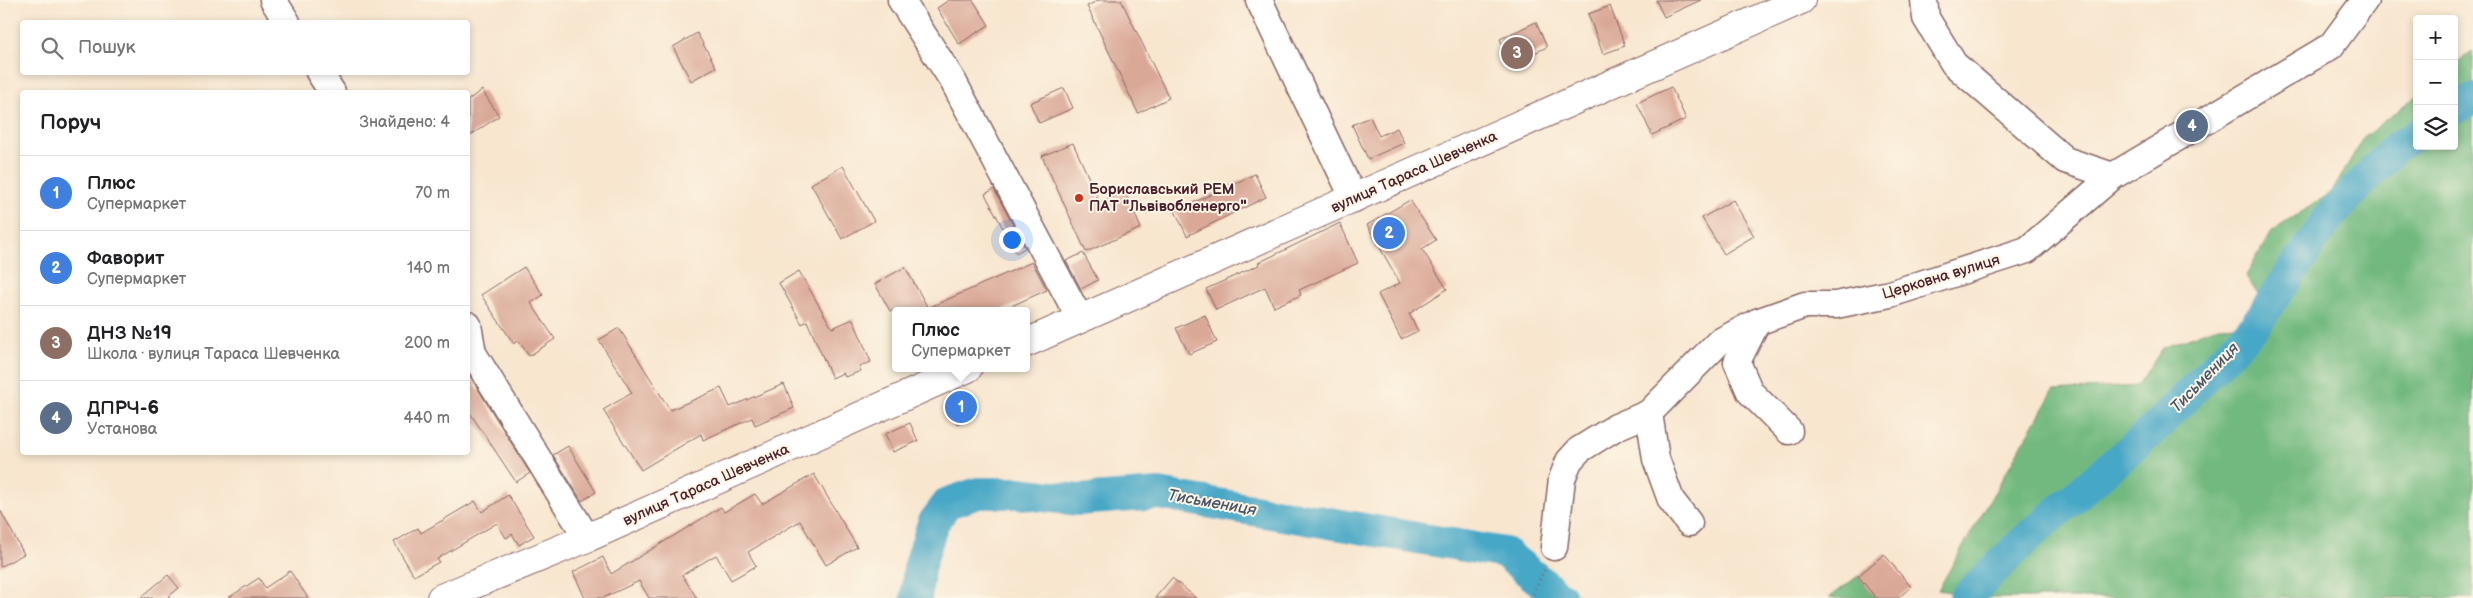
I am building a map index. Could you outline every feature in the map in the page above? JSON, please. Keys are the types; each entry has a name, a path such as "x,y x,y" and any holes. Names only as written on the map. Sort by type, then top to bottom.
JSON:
{"main road":[{"name":"вулиця Тараса Шевченка","path":"1030,341 1801,0"},
{"name":"вулиця Тараса Шевченка","path":"441,598 587,538 959,372"}],"lane":[{"path":"273,0 286,20"},
{"path":"901,0 953,81 1080,318"},
{"path":"1259,0 1354,199"},
{"path":"1924,0 1926,18 1954,64 2065,160 2113,176"},
{"name":"Церковна вулиця","path":"1554,547 1562,478 1569,461 1579,450 1616,427 1649,413 1719,342 1758,322 1805,305 1836,305 1890,294 2027,250 2113,176 2331,46 2365,0"},
{"path":"322,75 331,90"},
{"path":"1758,322 1737,362 1750,392 1789,431"},
{"path":"470,336 473,353 587,538"},
{"path":"1649,413 1656,459 1671,500 1689,523"}],"path":[{"path":"1531,598 1554,547"}],"green space":[{"path":"2473,51 2473,598 1962,598 1963,594 1938,590 2053,391 2137,386 2163,348 2218,326 2276,323 2246,276 2271,232 2332,192 2363,138 2413,99 2413,150 2458,150 2458,63"},
{"path":"1858,576 1876,598 1829,598"}],"building":[{"path":"949,0 973,0 989,25 959,44 937,8"},
{"path":"1099,0 1121,0 1169,98 1138,113 1087,6"},
{"path":"1656,0 1701,0 1664,17"},
{"path":"1610,6 1625,46 1603,54 1588,14"},
{"path":"1536,22 1547,47 1511,64 1500,39"},
{"path":"697,33 716,67 691,81 673,47"},
{"path":"1671,87 1686,119 1652,135 1637,103"},
{"path":"1064,88 1073,108 1039,123 1030,103"},
{"path":"482,90 499,116 470,136 470,99"},
{"path":"1370,117 1379,136 1397,128 1404,143 1368,159 1352,125"},
{"name":"Бориславський РЕМ ПАТ \"Львівобленерго\"","path":"1073,143 1100,203 1125,192 1141,228 1086,252 1042,156"},
{"path":"843,166 874,221 842,239 811,184"},
{"path":"1255,174 1266,197 1187,236 1175,211"},
{"path":"994,189 1025,248 1016,253 985,194"},
{"path":"1410,200 1436,240 1422,249 1447,289 1409,314 1418,331 1401,339 1378,294 1400,283 1367,225"},
{"path":"1733,200 1754,236 1724,254 1702,218"},
{"path":"1340,223 1358,263 1299,290 1301,295 1274,307 1265,287 1216,310 1206,289 1259,265 1258,263"},
{"path":"1083,253 1098,280 1081,289 1066,261"},
{"path":"1032,262 1047,290 1009,307 930,307"},
{"path":"524,267 543,295 531,303 555,339 529,356 518,340 514,344 481,295"},
{"path":"905,267 927,307 892,307 892,311 890,311 875,284"},
{"path":"799,271 832,328 853,319 871,362 859,367 861,371 845,377 843,373 832,378 807,321 802,324 779,283"},
{"path":"1205,315 1217,342 1189,354 1176,328"},
{"path":"619,328 670,410 721,388 730,407 784,384 794,408 755,425 752,418 703,440 701,434 641,470 603,410 632,393 599,340"},
{"path":"470,376 530,473 516,482 470,413"},
{"path":"966,392 977,414 957,424 946,402"},
{"path":"910,423 918,441 893,452 885,434"},
{"path":"568,446 596,492 582,501 553,455"},
{"path":"814,474 857,547 826,565 800,521 748,552 756,566 731,580 716,555 682,575 697,598 649,598 639,581 603,598 585,598 573,572 603,557 611,574 721,507 724,512 755,494 762,504"},
{"path":"508,495 534,536 519,545 512,534 506,538 497,523 437,559 439,562 414,576 394,542 418,528 421,533 475,501 482,512"},
{"path":"0,510 24,554 0,567"},
{"path":"1884,554 1911,587 1898,598 1876,598 1858,576"},
{"path":"290,571 308,598 228,598 259,578 265,588"},
{"path":"168,575 179,588 167,598 140,598"},
{"path":"1172,578 1196,598 1155,598"}],"waterway":[{"name":"Тисьмениця","path":"2458,107 2473,99"},
{"name":"Тисьмениця","path":"1965,598 2028,537 2155,428 2254,327 2330,216 2396,147 2413,136"},
{"name":"Тисьмениця","path":"916,598 919,568 933,523 948,503 978,493 1018,493 1078,500 1159,494 1505,553 1561,598"}],"place":[{"name":"ДНЗ №19","path":"1517,53"},
{"name":"ДПРЧ-6","path":"2192,126"},
{"name":"Бориславський РЕМ ПАТ \"Львівобленерго\"","path":"1079,198"},
{"name":"Фаворит","path":"1389,233"},
{"name":"Плюс","path":"961,407"}]}
